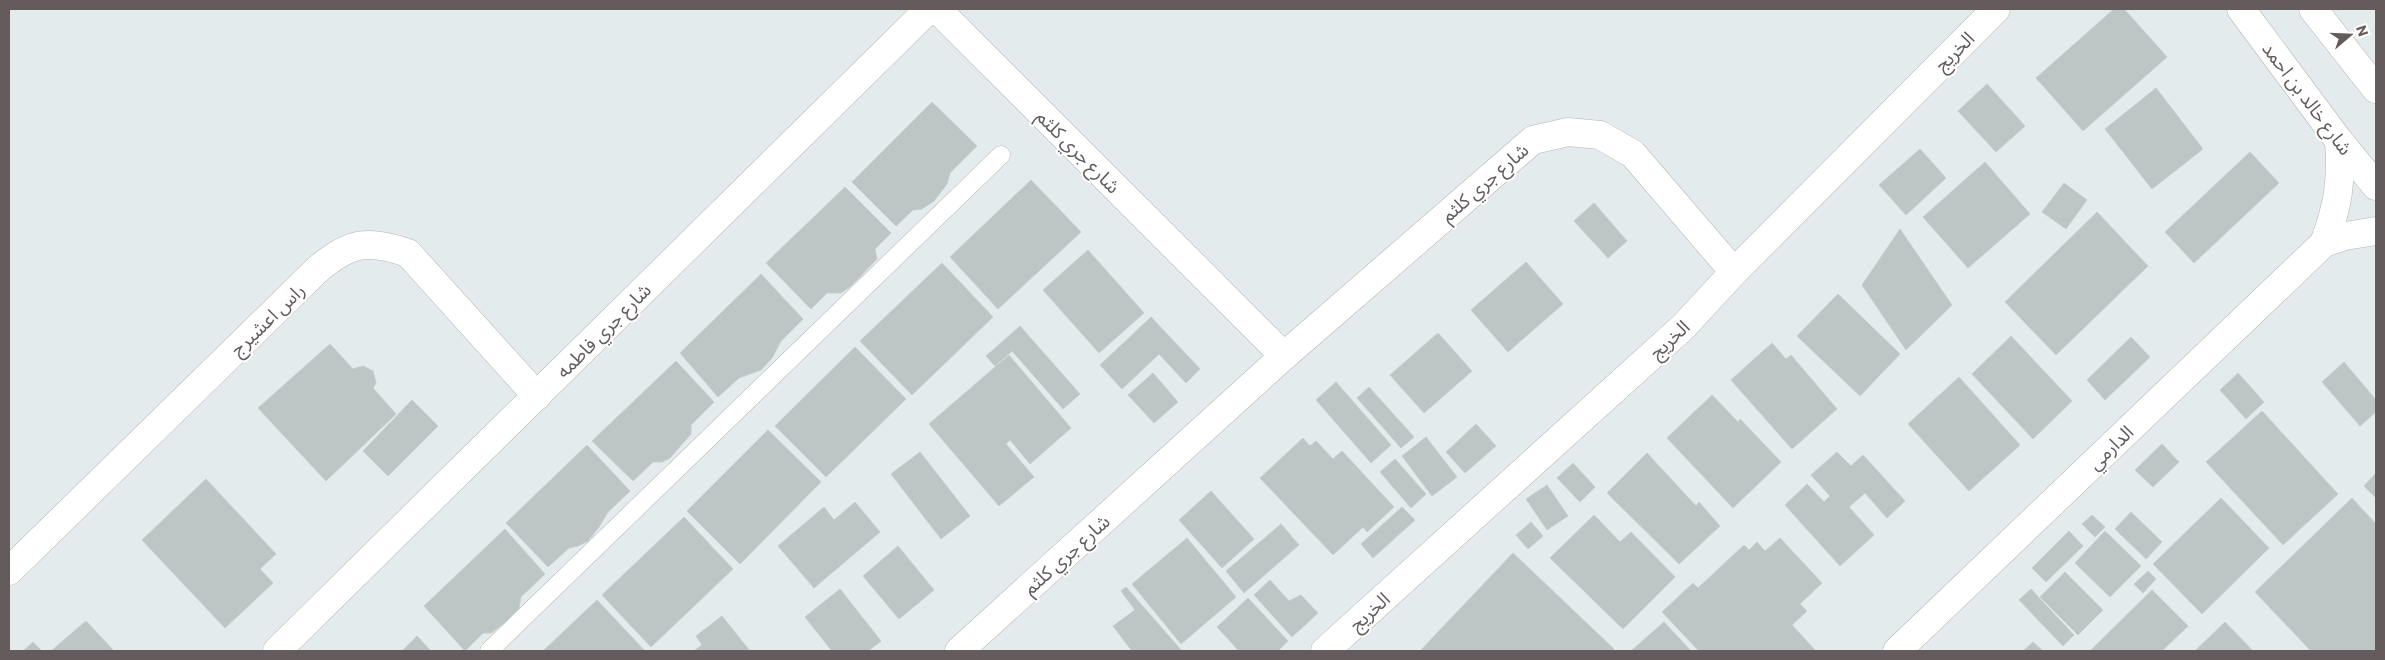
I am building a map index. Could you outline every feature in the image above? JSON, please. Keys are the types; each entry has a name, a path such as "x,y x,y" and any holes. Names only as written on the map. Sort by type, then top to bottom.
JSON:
{"street":[{"name":"شارع جري فاطمه","path":"285,648 929,9"},
{"name":"شارع جري كلثم","path":"937,9 1284,356"},
{"name":"الخريج","path":"1325,651 1683,327 1734,272 1996,9"},
{"name":"شارع خالد بن احمد","path":"2241,9 2338,141 2376,186"},
{"path":"2313,9 2376,89"},
{"name":"شارع جري كلثم","path":"959,651 1284,356 1533,140 1568,132 1600,135 1633,154 1734,272"},
{"name":"الدارمي","path":"1897,651 2324,243 2334,219 2339,193 2341,167 2338,141"},
{"name":"الدارمي","path":"2324,243 2345,236 2376,231"},
{"name":"راس اعشيرج","path":"9,571 318,269 337,253 360,245 385,245 408,254 537,396"}],"lane":[{"path":"489,651 1001,155"}],"building":[{"path":"2114,9 2124,9 2167,57 2083,131 2036,78"},
{"path":"1987,84 2025,126 1996,152 1958,111"},
{"path":"2156,88 2203,149 2152,189 2105,129"},
{"path":"932,102 977,146 950,173 947,184 934,201 922,209 913,210 896,226 852,182"},
{"path":"1920,149 1946,178 1906,215 1879,185"},
{"path":"2250,152 2279,183 2194,263 2165,232"},
{"path":"1985,162 2030,214 1968,268 1923,217"},
{"path":"1031,180 1081,232 998,309 950,257"},
{"path":"2064,183 2087,200 2066,229 2042,212"},
{"path":"845,187 891,233 875,249 877,259 851,286 841,293 827,293 811,309 766,263"},
{"path":"1594,203 1627,241 1608,258 1574,221"},
{"path":"2097,212 2148,266 2056,355 2005,302"},
{"path":"1900,229 1952,305 1906,350 1862,285"},
{"path":"1088,250 1144,313 1099,353 1043,290"},
{"path":"1526,262 1563,304 1508,352 1471,310"},
{"path":"942,263 993,317 912,395 860,341"},
{"path":"761,274 803,319 781,341 772,358 761,370 739,378 718,397 680,353"},
{"path":"1838,294 1900,354 1860,396 1797,336"},
{"path":"1151,317 1200,369 1186,383 1159,354 1122,389 1100,365"},
{"path":"1020,326 1080,394 1063,409 1012,351 995,366 986,356"},
{"path":"1438,333 1472,371 1424,413 1390,375"},
{"path":"2011,336 2072,401 2033,439 1972,374"},
{"path":"2131,337 2150,357 2105,400 2087,380"},
{"path":"1772,343 1786,359 1791,355 1837,409 1792,449 1731,380"},
{"path":"330,344 353,369 363,366 373,371 376,383 373,388 396,414 326,481 258,408"},
{"path":"855,347 906,399 826,477 775,426"},
{"path":"1009,355 1071,428 1030,464 1010,440 1006,444 1034,477 999,506 929,424"},
{"path":"676,361 714,402 691,425 691,434 670,458 662,462 653,462 633,481 592,441"},
{"path":"2344,362 2376,400 2376,412 2360,426 2322,382"},
{"path":"1153,373 1178,402 1154,423 1128,395"},
{"path":"2238,373 2264,402 2246,419 2220,390"},
{"path":"1959,377 2020,445 1969,491 1908,424"},
{"path":"1336,382 1391,445 1371,463 1316,400"},
{"path":"1369,387 1414,437 1401,448 1357,398"},
{"path":"1712,395 1738,422 1740,419 1781,462 1733,508 1667,438"},
{"path":"412,400 438,426 388,476 363,451"},
{"path":"2262,411 2338,494 2283,545 2206,462"},
{"path":"1476,424 1496,446 1465,473 1446,452"},
{"path":"768,430 821,482 740,564 687,511"},
{"path":"1426,437 1457,477 1432,496 1402,456"},
{"path":"1303,438 1310,446 1316,441 1333,459 1342,451 1394,507 1367,532 1363,527 1333,555 1260,478"},
{"path":"2162,444 2179,462 2153,487 2135,470"},
{"path":"587,445 630,491 608,512 588,541 569,548 548,567 506,523"},
{"path":"920,452 970,516 941,539 891,474"},
{"path":"1837,452 1851,466 1863,455 1905,501 1887,518 1865,493 1849,507 1874,535 1840,566 1785,505 1807,484 1824,502 1830,496 1811,475"},
{"path":"1647,453 1696,506 1699,502 1720,526 1679,564 1607,493"},
{"path":"1395,459 1426,494 1411,508 1380,472"},
{"path":"1573,463 1595,487 1580,502 1557,478"},
{"path":"2376,473 2376,498 2364,486"},
{"path":"206,479 276,554 260,569 273,583 225,628 142,540"},
{"path":"1547,485 1568,516 1547,530 1526,499"},
{"path":"1211,491 1254,539 1222,568 1179,520"},
{"path":"2221,498 2269,548 2202,614 2153,564"},
{"path":"2352,498 2376,524 2376,651 2311,651 2255,592"},
{"path":"855,502 880,532 814,588 778,546 824,507 834,520"},
{"path":"1402,507 1415,520 1373,558 1361,544"},
{"path":"2131,512 2162,542 2146,559 2115,529"},
{"path":"1594,515 1620,542 1631,532 1675,577 1623,629 1550,558"},
{"path":"2092,515 2105,527 2095,537 2082,524"},
{"path":"684,517 733,569 651,647 602,595"},
{"path":"1531,522 1543,536 1528,549 1516,535"},
{"path":"1281,524 1299,545 1244,593 1226,571"},
{"path":"505,529 545,574 521,597 519,608 506,622 491,633 483,633 465,651 424,606"},
{"path":"2069,531 2083,546 2046,582 2032,568"},
{"path":"2105,531 2141,566 2110,597 2075,563"},
{"path":"1187,538 1236,597 1181,644 1132,584"},
{"path":"1780,538 1822,583 1800,604 1807,611 1792,625 1816,651 1699,651 1662,612 1693,583 1698,588 1744,545 1749,550 1757,542 1765,551"},
{"path":"898,546 934,590 899,619 863,576"},
{"path":"1513,553 1614,649 1612,651 1420,651"},
{"path":"2148,571 2156,579 2143,593 2134,584"},
{"path":"2065,572 2103,610 2078,635 2040,597"},
{"path":"1270,580 1289,601 1301,595 1318,613 1292,637 1254,595"},
{"path":"1126,587 1182,651 1132,651 1113,626 1135,610 1121,591"},
{"path":"840,589 881,641 868,651 832,651 805,617"},
{"path":"2031,589 2074,635 2063,646 2019,600"},
{"path":"2152,590 2188,626 2162,651 2090,651"},
{"path":"1248,598 1288,641 1278,651 1239,651 1217,627"},
{"path":"597,600 645,651 543,651"},
{"path":"722,616 750,651 694,651 702,645 696,636"},
{"path":"86,621 114,651 51,651"},
{"path":"1664,622 1691,651 1631,651"},
{"path":"2225,622 2253,651 2195,651"},
{"path":"417,636 431,651 402,651"},
{"path":"33,642 42,651 23,651"},
{"path":"2033,642 2043,651 2023,651"}]}
